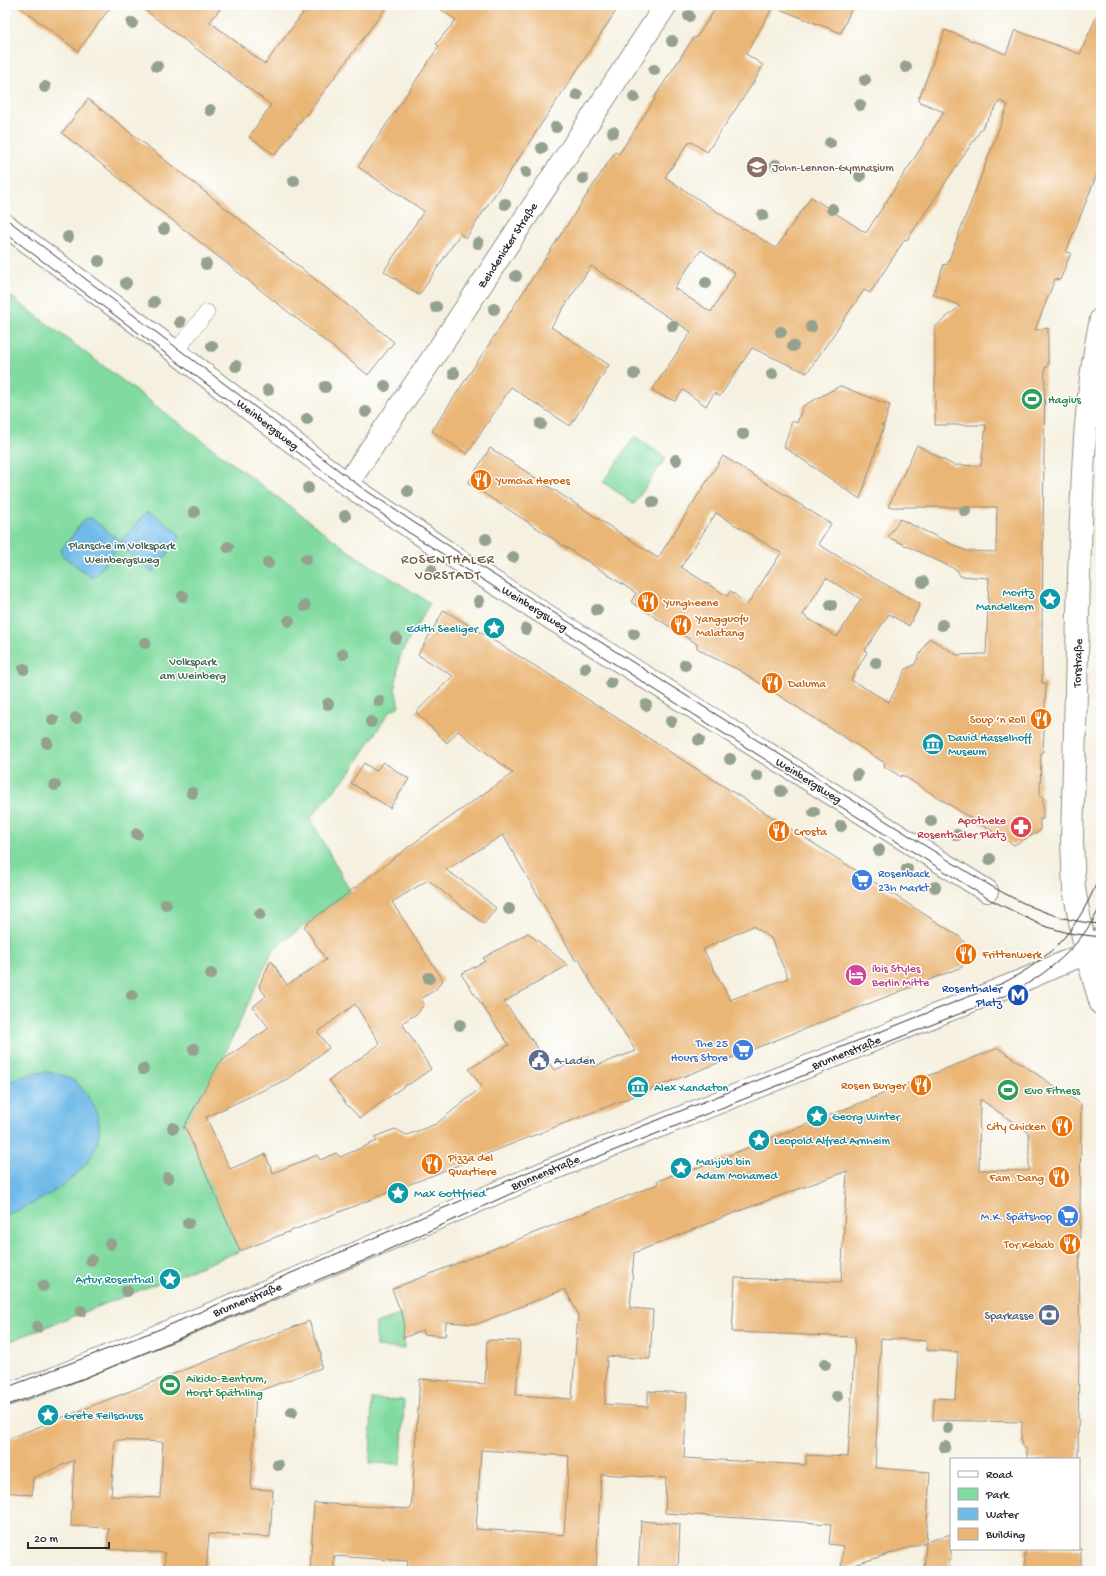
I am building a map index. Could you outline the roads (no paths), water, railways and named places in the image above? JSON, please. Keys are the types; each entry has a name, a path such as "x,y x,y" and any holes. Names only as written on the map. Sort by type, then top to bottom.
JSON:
{"main road":[{"name":"Zehdenicker Straße","path":"347,484 449,334 666,5"},
{"name":"Weinbergsweg","path":"5,225 176,352 347,484 463,563 986,891"},
{"name":"Torstraße","path":"1101,319 1089,396 1083,469 1072,840 1074,889 1096,948 1101,1004"},
{"name":"Brunnenstraße","path":"5,1395 50,1380 286,1283 550,1170 940,1015 1096,948"}],"lane":[{"path":"176,352 207,312"}],"water":[{"path":"146,512 151,512 178,533 180,538 154,571 151,571 119,545 95,577 91,577 61,554 61,550 85,519 91,518 121,542"},
{"path":"43,1072 64,1076 75,1082 85,1092 98,1119 98,1138 91,1156 78,1172 61,1186 42,1198 5,1215 5,1085 23,1076"}],"tram line":[{"path":"5,218 361,487 470,560 984,882 1021,902 1059,917 1080,922 1101,924"},
{"path":"5,233 356,496 408,532 715,728 987,898 1041,925 1068,933 1101,937"},
{"path":"5,1388 160,1329 547,1164 1003,983 1022,973 1038,962 1064,938 1084,909 1101,873"},
{"path":"5,1406 85,1378 363,1261 552,1175 1007,995 1036,978 1062,958 1084,934 1101,905"}],"place":[{"name":"John-Lennon-Gymnasium","path":"757,167"},
{"name":"Hagius","path":"1032,399"},
{"name":"Yumcha Heroes","path":"481,480"},
{"name":"Moritz Mandelkern","path":"1050,599"},
{"name":"Yungheene","path":"648,602"},
{"name":"Yangguofu Malatang","path":"681,625"},
{"name":"Edith Seeliger","path":"494,628"},
{"name":"Daluma","path":"772,683"},
{"name":"Soup ’n Roll","path":"1041,719"},
{"name":"David Hasselhoff Museum","path":"933,744"},
{"name":"Apotheke Rosenthaler Platz","path":"1021,827"},
{"name":"Crosta","path":"779,831"},
{"name":"Rosenback 23h Markt","path":"862,880"},
{"name":"Frittenwerk","path":"966,954"},
{"name":"ibis Styles Berlin Mitte","path":"856,975"},
{"name":"Rosenthaler Platz","path":"1018,995"},
{"name":"The 25 Hours Store","path":"743,1050"},
{"name":"A-Laden","path":"539,1060"},
{"name":"Rosen Burger","path":"921,1085"},
{"name":"Alex Xandaton","path":"638,1087"},
{"name":"Evo Fitness","path":"1008,1090"},
{"name":"Georg Winter","path":"817,1116"},
{"name":"City Chicken","path":"1062,1126"},
{"name":"Leopold Alfred Arnheim","path":"759,1140"},
{"name":"Pizza del Quartiere","path":"432,1164"},
{"name":"Mahjub bin Adam Mohamed","path":"681,1168"},
{"name":"Fam. Dang","path":"1059,1177"},
{"name":"Max Gottfried","path":"398,1193"},
{"name":"M.K. Spätshop","path":"1068,1216"},
{"name":"Tor Kebab","path":"1070,1244"},
{"name":"Artur Rosenthal","path":"170,1279"},
{"name":"Sparkasse","path":"1049,1315"},
{"name":"Aikido-Zentrum, Horst Späthling","path":"170,1385"},
{"name":"Grete Feilschuss","path":"48,1415"}],"district":[{"name":"ROSENTHALER VORSTADT","path":"448,566"}],"park label":[{"name":"Plansche im Volkspark Weinbergsweg","path":"122,552"},
{"name":"Volkspark am Weinberg","path":"193,668"}]}
